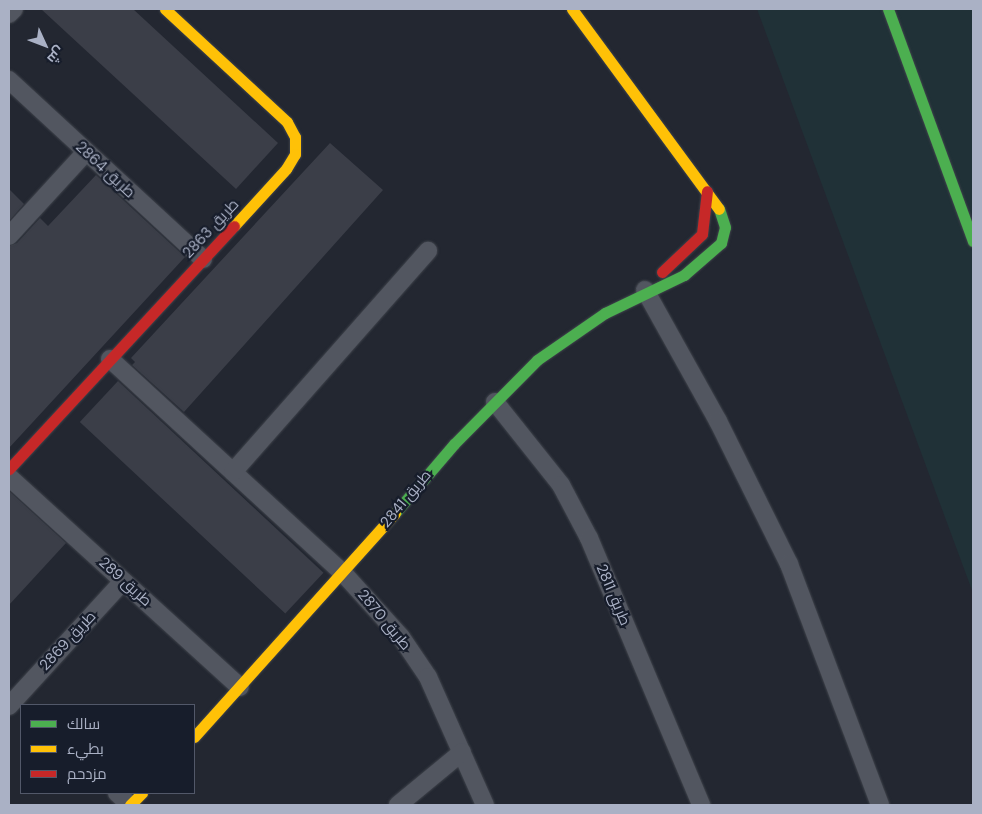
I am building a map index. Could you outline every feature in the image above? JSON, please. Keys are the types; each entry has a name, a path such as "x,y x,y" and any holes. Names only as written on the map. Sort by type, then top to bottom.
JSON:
{"street":[{"path":"9,14 14,9"},
{"name":"طريق 2863","path":"9,469 292,162 295,136 287,122 165,9"},
{"path":"572,9 707,191"},
{"path":"888,9 973,241"},
{"name":"طريق 2864","path":"9,80 203,260"},
{"path":"9,236 86,152"},
{"name":"طريق 2841","path":"645,290 697,242 707,215 707,191"},
{"name":"طريق 2841","path":"195,736 344,574 418,484 537,360 604,313 645,290 676,280 710,257 721,243 725,227 707,191"},
{"path":"233,472 428,250"},
{"path":"645,290 747,476 789,564 880,805"},
{"name":"طريق 2870","path":"110,359 344,574 415,656 462,752 485,805"},
{"name":"طريق 2811","path":"495,402 565,492 589,538 701,805"},
{"name":"طريق 289","path":"9,477 240,687"},
{"name":"طريق 2869","path":"14,705 123,581"},
{"path":"398,805 462,752"},
{"path":"118,794 130,805 141,794"}],"shaded area":[{"path":"757,9 973,9 973,593"}],"building":[{"path":"41,9 133,9 278,143 236,189"},
{"path":"330,143 383,190 184,412 132,365 135,362 131,358"},
{"path":"96,175 185,257 9,448 9,246 17,243 40,218 48,226"},
{"path":"9,189 24,204 9,221"},
{"path":"118,381 324,573 285,614 80,422"},
{"path":"9,491 66,543 9,605"}],"traffic: fast":[{"path":"888,9 973,241"},
{"path":"395,513 454,444 537,360 605,313 684,275 721,243 725,227 719,209"}],"traffic: slow":[{"path":"165,9 287,122 295,137 295,154 286,169 234,226"},
{"path":"572,9 719,209"},
{"path":"195,736 395,513"},
{"path":"130,805 141,794"}],"traffic: jam":[{"path":"662,272 702,234 707,191"},
{"path":"9,469 234,226"}]}
